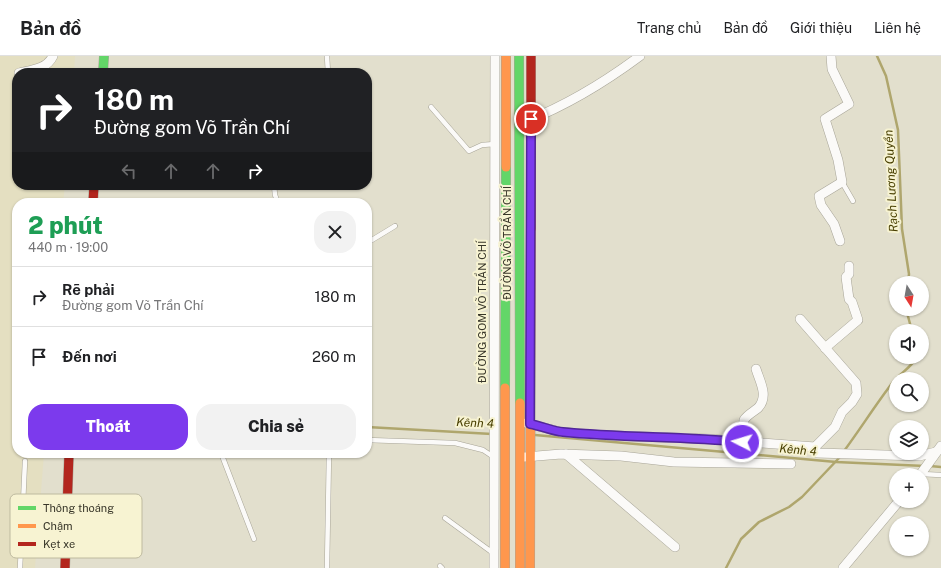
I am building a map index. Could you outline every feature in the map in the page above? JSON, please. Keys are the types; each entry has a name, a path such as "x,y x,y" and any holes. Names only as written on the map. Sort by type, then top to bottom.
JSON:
{"main road":[{"path":"103,68 104,56"},
{"name":"ĐƯỜNG VÕ TRẦN CHÍ","path":"505,464 506,56"},
{"name":"ĐƯỜNG VÕ TRẦN CHÍ","path":"519,56 520,454"},
{"path":"530,568 531,56"},
{"path":"520,454 520,568"},
{"path":"68,494 69,458"},
{"path":"505,464 505,568"},
{"path":"65,558 65,568"}],"street":[{"path":"39,68 50,62 53,56"},
{"name":"ĐƯỜNG GOM VÕ TRẦN CHÍ","path":"494,568 495,56"},
{"path":"518,124 556,109 621,70 640,56"},
{"path":"831,56 832,69 849,104 825,119 838,160 842,182 820,196 821,205 834,224 840,241"},
{"path":"825,348 858,320 852,302 849,299 846,277 849,274 849,266"},
{"path":"520,426 530,424 561,432 597,435 710,439 815,447 835,427 842,412 857,394 856,383 800,319"},
{"path":"742,442 744,420 761,404 763,398 764,390 756,369"},
{"path":"815,447 815,450 821,454 919,456 937,451"},
{"path":"925,468 937,451"},
{"path":"520,454 530,456 566,454 637,457 674,462 791,464"},
{"path":"566,454 674,546"},
{"path":"843,568 893,508"}],"lane":[{"path":"326,56 327,68"},
{"path":"431,107 469,151 482,145 506,143"},
{"path":"842,182 852,201"},
{"path":"372,240 395,226"},
{"path":"372,440 455,443 483,450 505,464"},
{"path":"223,458 254,539"},
{"path":"327,568 329,458"},
{"path":"23,494 25,461"},
{"path":"929,474 941,475"},
{"path":"445,518 493,553"},
{"path":"20,558 20,568"}],"shaded area":[{"path":"0,56 75,56 74,68 12,68 12,190 64,190 64,198 12,198 12,458 44,458 41,494 10,494 10,558 36,558 35,568 0,568"}],"waterway":[{"name":"Rạch Lương Quyền","path":"877,56 886,76 898,130 902,229 909,276"},
{"name":"Rạch Lương Quyền","path":"908,316 910,324"},
{"name":"Rạch Lương Quyền","path":"844,451 893,382 912,364"},
{"name":"Kênh 4","path":"372,427 492,434"},
{"name":"Kênh 4","path":"535,435 836,462 925,466"},
{"name":"Rạch Lương Quyền","path":"726,568 741,539 759,522 789,507 802,497 840,457"},
{"name":"Kênh 4","path":"930,466 941,467"}],"traffic: fast":[{"path":"103,68 104,56"},
{"path":"519,56 520,403"},
{"path":"505,388 506,167"}],"traffic: slow":[{"path":"506,56 506,167"},
{"path":"530,568 531,229"},
{"path":"505,388 505,568"},
{"path":"520,403 520,568"}],"traffic: jam":[{"path":"531,56 531,229"},
{"path":"93,198 94,190"},
{"path":"68,494 69,458"},
{"path":"65,558 65,568"}],"route":[{"path":"531,119 530,424 548,430 561,432 626,437 710,439 742,442"}]}
